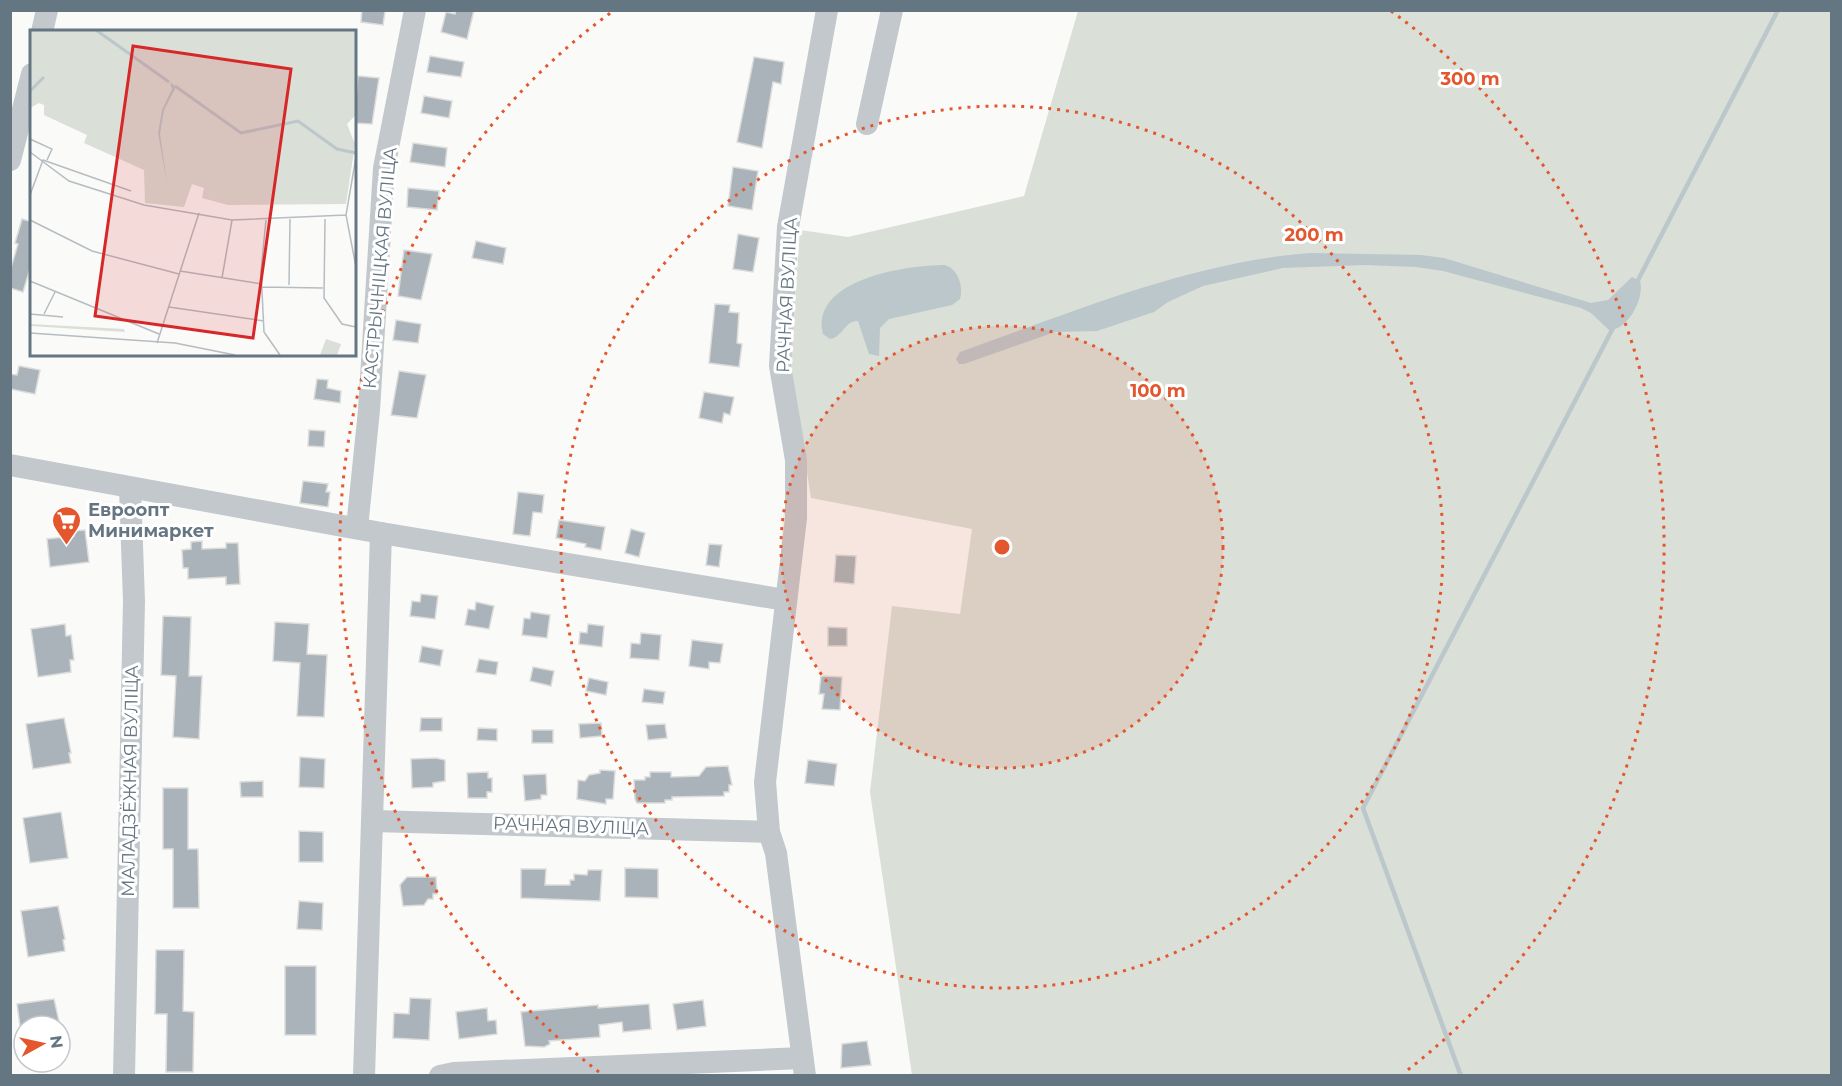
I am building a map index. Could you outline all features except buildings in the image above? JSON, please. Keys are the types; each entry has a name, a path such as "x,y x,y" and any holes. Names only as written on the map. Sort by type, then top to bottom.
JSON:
{"street":[{"path":"42,30 47,10"},
{"name":"КАСТРЫЧНІЦКАЯ ВУЛІЦА","path":"357,528 369,410 384,168 416,10"},
{"name":"РАЧНАЯ ВУЛІЦА","path":"804,1066 776,853 770,832 765,782 784,600 796,518 796,460 780,366 788,227 827,10"},
{"path":"867,124 892,10"},
{"path":"10,160 30,82"},
{"path":"10,465 381,533 784,600"},
{"name":"МАЛАДЗЁЖНАЯ ВУЛІЦА","path":"124,1076 134,600 130,488"},
{"path":"364,1076 381,533"},
{"name":"РАЧНАЯ ВУЛІЦА","path":"373,821 770,832"},
{"path":"440,1076 454,1073 804,1066"}],"shaded area":[{"path":"1078,11 1831,11 1831,1075 912,1075 870,792 892,606 960,614 972,529 811,498 790,365 800,230 848,237 1024,196"},
{"path":"1311,253 1421,255 1444,258 1591,303 1608,300 1632,277 1640,281 1641,288 1634,312 1623,325 1609,330 1591,313 1581,308 1443,271 1416,267 1365,265 1283,268 1203,286 1168,302 1154,312 1097,331 1055,332 964,364 959,364 956,359 960,352 1133,291 1221,267 1266,258"},
{"path":"945,265 957,274 961,289 960,299 952,305 889,319 880,328 879,356 869,354 858,321 850,323 834,338 830,339 823,334 823,315 831,300 846,288 886,272"}],"waterway":[{"path":"1636,284 1778,10"},
{"path":"1461,1076 1363,808 1614,326"}],"place":[{"name":"Евроопт Минимаркет","path":"67,546"}]}
